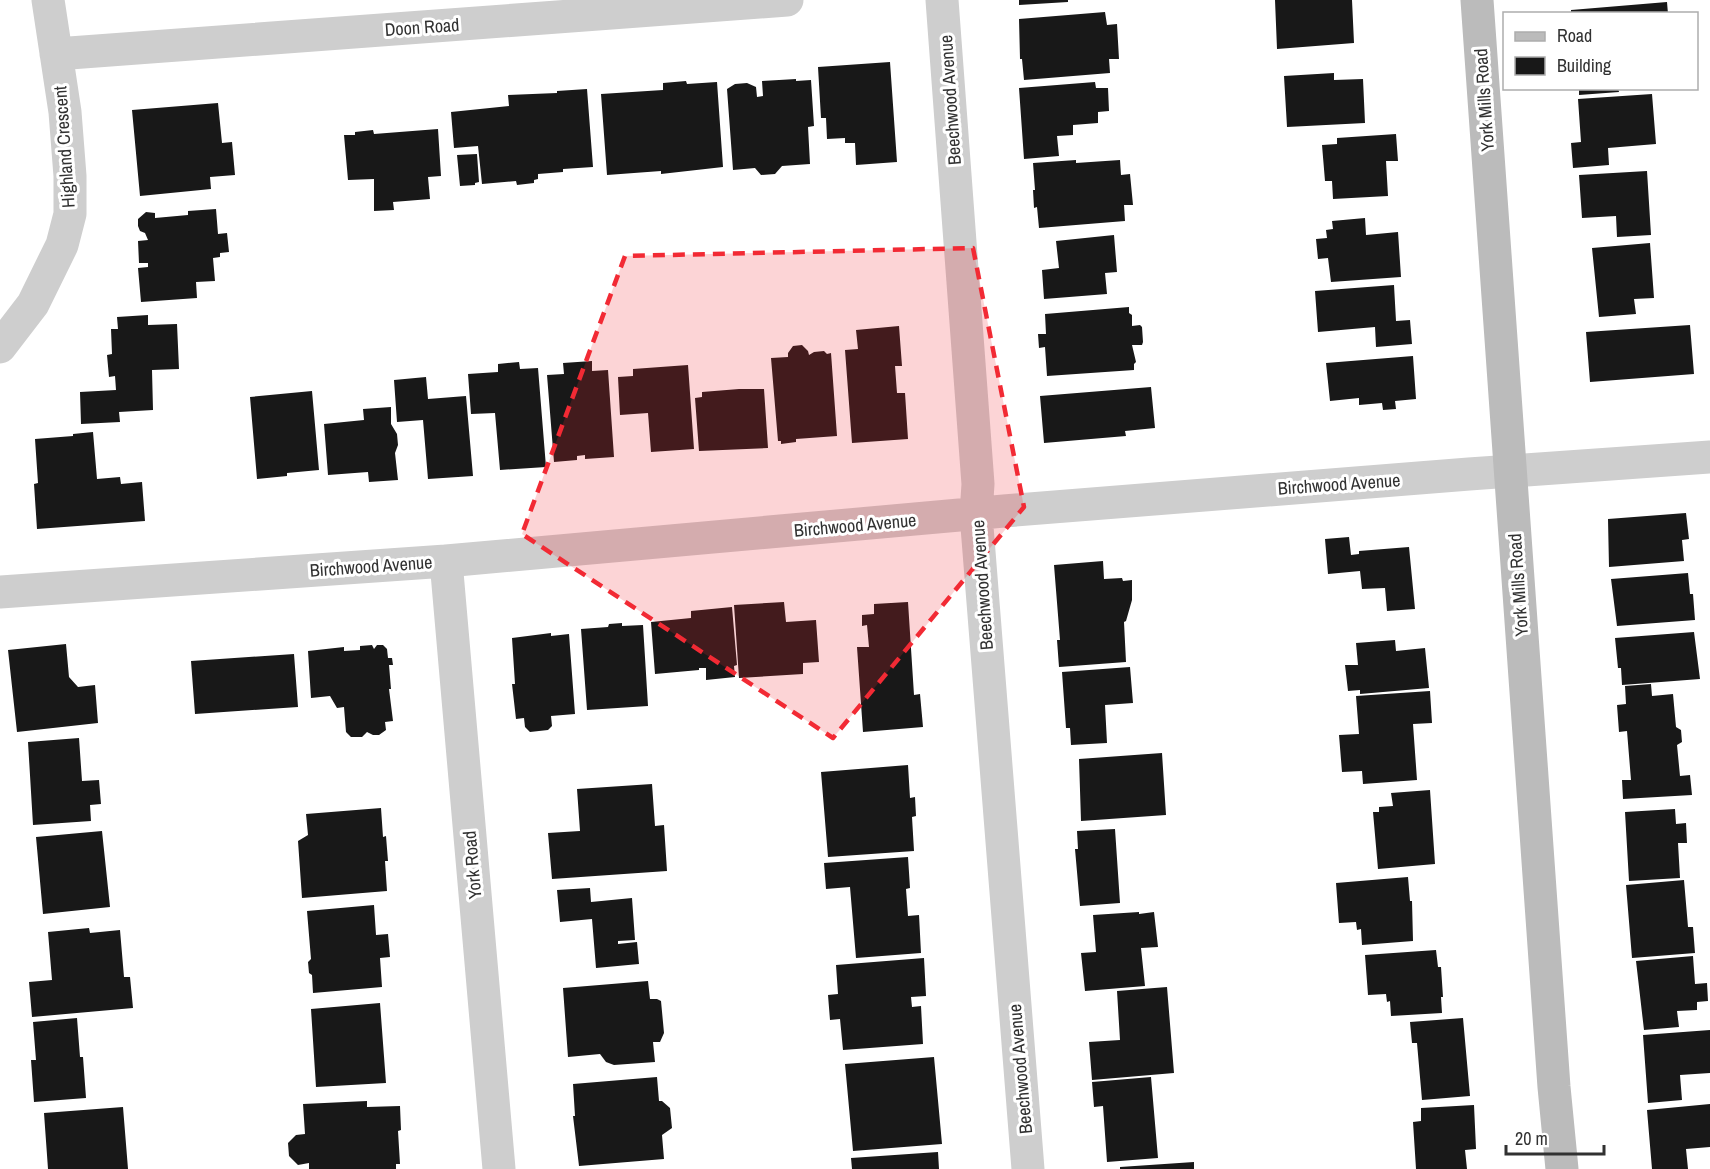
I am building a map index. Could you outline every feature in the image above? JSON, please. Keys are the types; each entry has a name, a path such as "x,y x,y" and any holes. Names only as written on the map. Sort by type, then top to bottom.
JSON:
{"main road":[{"name":"York Mills Road","path":"1477,0 1552,1063 1562,1169"}],"street":[{"name":"Highland Crescent","path":"0,347 33,304 62,245 70,214 70,176 66,133 48,0"},
{"name":"Doon Road","path":"57,54 787,0"},
{"name":"Beechwood Avenue","path":"942,0 977,472 976,514 1028,1169"},
{"name":"Birchwood Avenue","path":"0,592 446,561 976,514 1710,457"},
{"name":"York Road","path":"446,561 499,1169"}],"highlighted area":[{"path":"973,248 1024,507 833,738 522,534 625,256"}],"building":[{"path":"1019,0 1068,0 1068,2 1019,5"},
{"path":"1275,0 1352,0 1354,43 1277,49"},
{"path":"1667,2 1668,12 1571,12 1571,10"},
{"path":"1105,12 1107,25 1117,24 1119,59 1109,59 1110,73 1024,80 1022,59 1020,59 1019,19"},
{"path":"890,62 897,162 856,165 855,143 845,143 845,138 827,139 826,118 821,118 818,67"},
{"path":"1334,73 1334,80 1363,79 1365,123 1287,127 1284,76"},
{"path":"796,79 796,81 811,80 814,126 808,127 810,164 782,166 775,174 761,175 755,168 733,170 727,89 735,84 747,83 756,87 757,97 763,96 762,81"},
{"path":"686,81 687,84 717,82 723,167 661,174 661,171 607,175 601,94 663,90 663,83"},
{"path":"1095,82 1096,88 1108,88 1109,111 1098,112 1098,123 1073,125 1073,135 1057,136 1059,156 1024,159 1019,88"},
{"path":"587,89 593,167 563,169 563,172 538,174 538,179 534,180 534,183 517,185 516,181 482,184 478,146 454,148 451,112 509,106 508,95"},
{"path":"1579,90 1618,90 1619,92 1579,95"},
{"path":"1652,94 1656,144 1608,148 1609,165 1573,168 1571,143 1581,142 1578,99"},
{"path":"218,103 222,143 232,142 235,175 210,177 211,189 140,196 132,110"},
{"path":"438,129 441,176 428,177 430,199 393,202 394,210 374,211 374,179 348,180 344,135 355,135 355,132 373,130 374,134"},
{"path":"1396,134 1398,161 1386,161 1388,196 1333,199 1332,181 1325,181 1322,145 1337,144 1337,138"},
{"path":"477,154 479,182 475,185 460,186 457,155"},
{"path":"1076,160 1076,163 1120,160 1121,175 1130,174 1133,205 1124,205 1125,221 1039,228 1037,207 1034,208 1033,163"},
{"path":"1647,171 1651,235 1617,237 1616,216 1582,218 1579,175"},
{"path":"216,209 218,234 227,233 229,252 220,253 220,257 213,258 215,281 196,282 197,298 141,302 138,268 148,267 148,263 139,263 138,241 148,240 145,233 140,231 138,219 146,212 155,213 155,218 188,215 188,211"},
{"path":"1365,218 1366,235 1398,232 1401,277 1331,282 1328,258 1318,259 1316,239 1327,238 1326,230 1333,229 1332,221"},
{"path":"1114,235 1117,272 1105,273 1107,294 1044,299 1042,270 1059,268 1056,241"},
{"path":"1650,243 1654,298 1634,299 1636,314 1599,317 1592,248"},
{"path":"1394,285 1396,321 1410,320 1412,344 1376,347 1375,327 1318,332 1315,291"},
{"path":"1129,307 1132,326 1142,327 1142,345 1132,345 1136,362 1134,370 1047,376 1045,347 1039,348 1038,334 1046,334 1045,314"},
{"path":"148,315 148,325 177,324 179,369 152,370 153,410 119,412 120,422 81,424 80,392 116,390 115,376 109,377 107,355 112,354 111,329 118,329 117,317"},
{"path":"1690,325 1694,374 1590,382 1586,332"},
{"path":"899,326 902,366 895,366 897,393 905,393 908,439 852,443 845,350 858,349 856,330"},
{"path":"802,345 809,355 824,351 827,354 831,353 837,436 796,439 796,442 781,444 781,441 778,441 771,358 788,357 793,346"},
{"path":"1413,356 1416,399 1395,401 1396,409 1383,410 1382,403 1359,405 1359,398 1330,401 1326,363"},
{"path":"592,361 592,371 608,370 614,457 585,459 585,455 577,456 577,460 554,462 547,375 564,374 563,363"},
{"path":"519,362 520,369 538,368 546,467 500,470 495,413 471,414 468,374 498,372 498,364"},
{"path":"688,365 694,449 651,452 648,413 620,415 618,377 633,376 633,369"},
{"path":"426,377 428,399 466,396 473,476 428,479 423,420 397,422 394,380"},
{"path":"1151,387 1155,428 1125,431 1126,436 1044,443 1040,396"},
{"path":"764,389 768,448 699,451 695,398 702,397 702,392"},
{"path":"312,391 319,470 257,479 250,397"},
{"path":"391,407 391,424 397,434 398,445 395,453 398,480 369,482 368,472 328,475 324,424 364,420 363,409"},
{"path":"93,432 97,479 120,477 121,484 142,482 145,521 37,529 34,484 38,483 35,439"},
{"path":"1686,513 1689,539 1682,540 1684,561 1609,567 1608,519"},
{"path":"1349,537 1351,555 1359,554 1359,551 1409,547 1415,609 1387,611 1385,588 1362,589 1360,571 1328,574 1325,539"},
{"path":"1103,561 1104,579 1132,580 1132,600 1124,622 1126,662 1059,667 1057,640 1060,640 1054,565"},
{"path":"1688,573 1690,594 1693,594 1695,620 1617,626 1611,579"},
{"path":"784,602 786,622 816,620 819,662 803,663 803,674 739,678 734,605"},
{"path":"908,602 914,695 920,694 923,727 863,732 857,647 869,647 867,625 862,626 862,615 874,614 874,604"},
{"path":"732,607 737,665 734,666 735,677 706,680 706,668 655,674 651,622 691,618 691,611"},
{"path":"622,623 622,626 643,625 648,706 587,710 581,629 608,627 609,624"},
{"path":"1694,632 1700,679 1622,685 1615,638"},
{"path":"551,633 551,636 569,634 575,714 551,716 552,726 548,730 530,732 525,727 524,718 516,719 512,684 515,684 512,638"},
{"path":"1395,640 1396,651 1425,648 1429,688 1360,694 1360,690 1348,691 1345,665 1358,665 1356,643"},
{"path":"66,644 69,677 78,687 95,685 98,723 17,732 8,650"},
{"path":"372,645 374,649 377,645 383,645 387,649 388,658 392,658 393,665 389,665 391,689 389,689 393,721 385,722 386,730 379,735 367,732 362,737 351,737 346,732 344,707 337,708 330,696 311,698 308,651 344,647 344,651 360,650 360,646"},
{"path":"294,654 298,707 195,714 191,661"},
{"path":"1130,667 1133,703 1105,705 1107,743 1071,745 1070,728 1066,728 1062,672"},
{"path":"1651,684 1652,696 1673,694 1676,727 1681,730 1682,742 1677,745 1680,776 1690,775 1692,795 1623,799 1622,780 1631,780 1627,731 1619,732 1617,705 1626,704 1625,686"},
{"path":"1430,691 1432,723 1413,724 1417,780 1363,784 1362,771 1342,772 1339,735 1359,734 1356,696"},
{"path":"79,738 82,781 99,780 101,804 90,805 91,821 33,825 28,742"},
{"path":"1162,753 1166,815 1081,821 1079,759"},
{"path":"908,765 910,798 915,797 916,816 912,817 914,851 828,857 821,772"},
{"path":"652,784 655,826 664,825 667,871 552,879 548,833 580,831 577,789"},
{"path":"1430,790 1435,864 1378,869 1373,812 1379,812 1379,807 1393,806 1391,793"},
{"path":"381,808 383,837 386,836 388,861 385,861 387,891 302,898 298,841 308,835 306,814"},
{"path":"1675,809 1676,824 1686,823 1687,843 1678,843 1680,878 1629,881 1625,812"},
{"path":"1115,829 1120,903 1080,906 1075,849 1078,849 1077,831"},
{"path":"102,831 110,907 43,914 36,837"},
{"path":"908,857 910,888 906,889 908,916 919,915 921,953 856,958 850,887 826,889 824,863"},
{"path":"1408,877 1410,901 1412,901 1413,941 1362,945 1361,929 1357,930 1356,922 1339,923 1336,883"},
{"path":"1684,880 1688,927 1693,927 1695,953 1632,958 1626,885"},
{"path":"590,888 591,902 632,898 635,940 618,941 618,944 637,942 639,964 596,968 592,919 560,922 557,890"},
{"path":"374,905 376,935 388,934 390,957 380,958 382,987 313,993 312,975 309,973 308,962 311,959 307,911"},
{"path":"1139,912 1139,914 1154,912 1158,947 1141,948 1145,986 1085,991 1081,953 1096,952 1093,915"},
{"path":"89,928 90,933 120,930 124,977 130,977 133,1008 32,1017 29,982 52,980 48,932"},
{"path":"1436,950 1438,967 1441,967 1442,1013 1391,1016 1390,1001 1387,1002 1386,994 1368,995 1365,955"},
{"path":"1693,956 1695,984 1707,983 1708,1001 1697,1002 1697,1010 1677,1011 1679,1027 1644,1030 1636,961"},
{"path":"924,958 926,996 911,997 912,1007 921,1006 923,1044 843,1050 840,1019 830,1020 828,995 838,994 836,965"},
{"path":"648,981 650,999 661,1001 664,1033 660,1042 653,1042 655,1062 614,1065 606,1062 600,1054 568,1057 563,988"},
{"path":"1167,987 1174,1073 1092,1080 1089,1042 1120,1040 1117,991"},
{"path":"380,1003 386,1083 316,1087 311,1009"},
{"path":"77,1018 86,1098 34,1102 31,1060 36,1060 33,1022"},
{"path":"1463,1018 1470,1096 1422,1100 1417,1043 1412,1043 1410,1022"},
{"path":"1710,1030 1710,1073 1680,1075 1682,1100 1648,1103 1643,1035"},
{"path":"934,1057 942,1144 853,1151 845,1064"},
{"path":"657,1077 659,1101 670,1108 672,1128 662,1135 664,1159 579,1166 573,1116 575,1116 573,1084"},
{"path":"1151,1077 1158,1158 1107,1162 1103,1106 1094,1107 1092,1082"},
{"path":"367,1101 367,1107 400,1106 401,1130 398,1131 400,1164 396,1164 396,1169 309,1169 309,1163 298,1165 289,1156 288,1143 296,1135 305,1134 303,1104"},
{"path":"1710,1104 1710,1147 1686,1149 1688,1169 1652,1169 1647,1110"},
{"path":"1474,1105 1476,1149 1465,1150 1467,1169 1416,1169 1413,1122 1421,1121 1421,1108"},
{"path":"123,1107 128,1169 48,1169 44,1113"},
{"path":"938,1152 939,1169 852,1169 851,1158"},
{"path":"1194,1162 1194,1169 1120,1169 1120,1167"}]}
